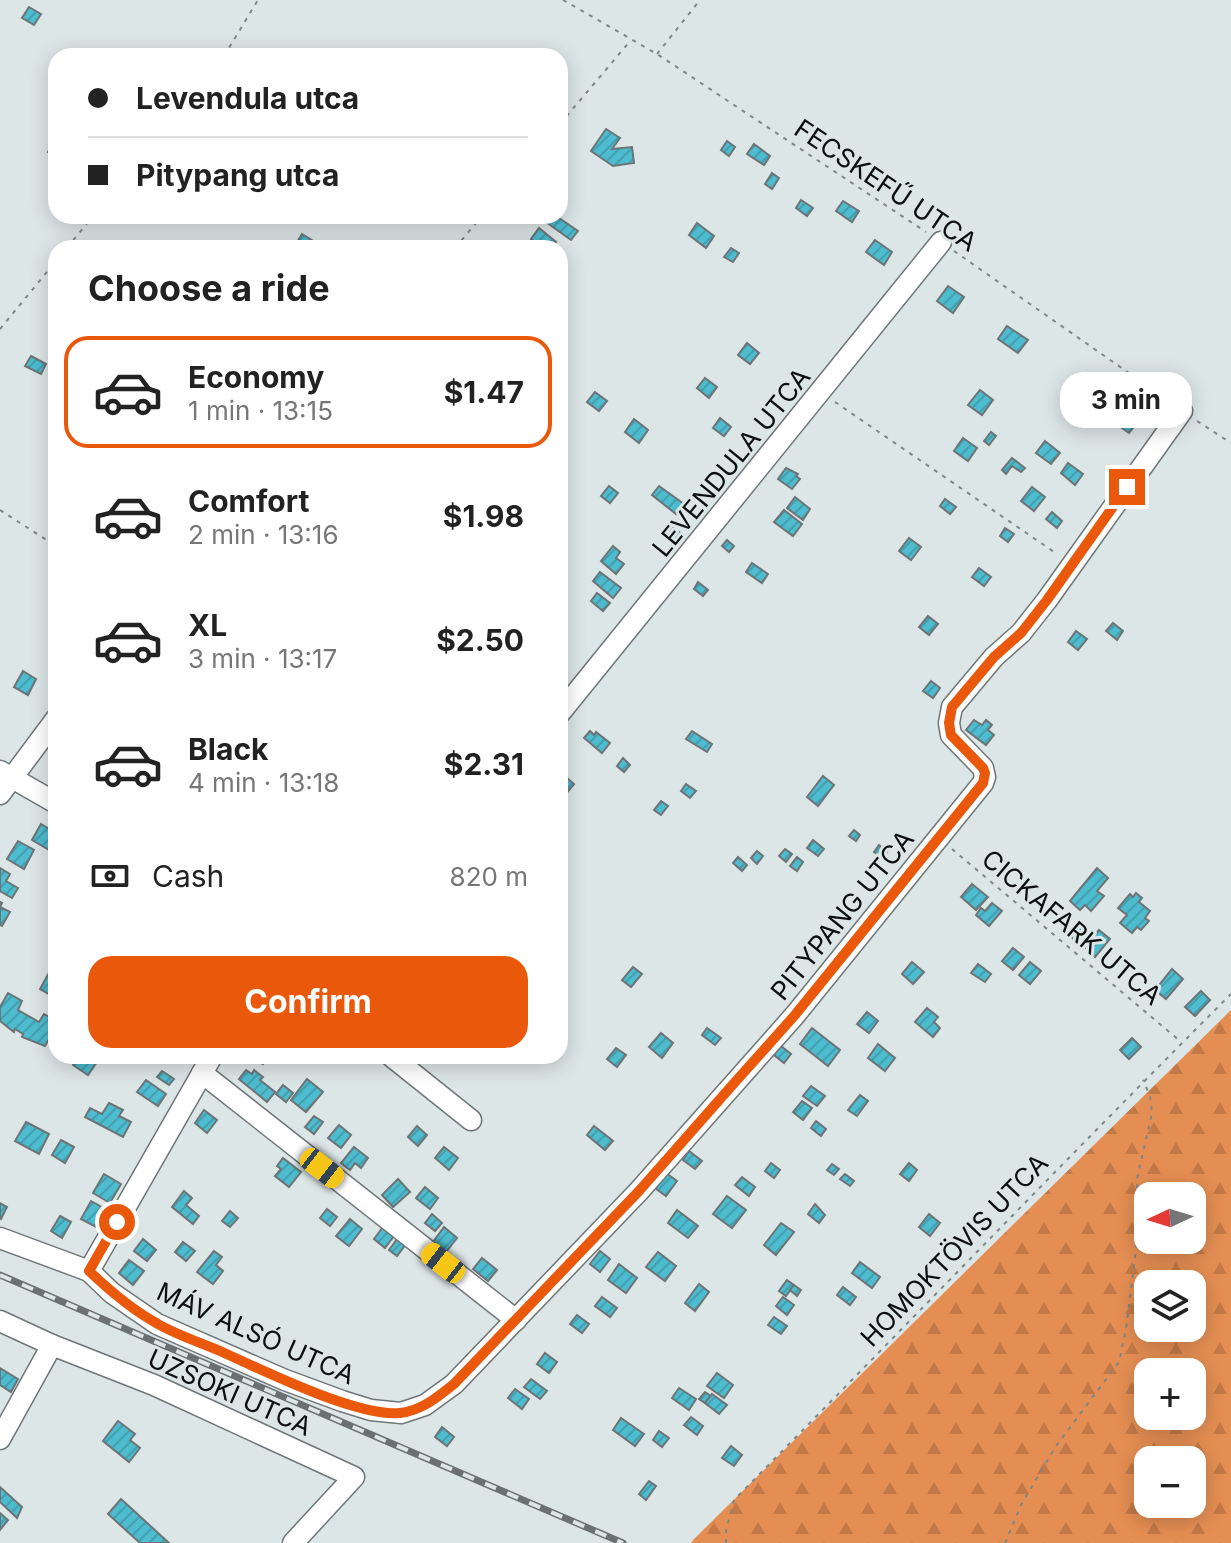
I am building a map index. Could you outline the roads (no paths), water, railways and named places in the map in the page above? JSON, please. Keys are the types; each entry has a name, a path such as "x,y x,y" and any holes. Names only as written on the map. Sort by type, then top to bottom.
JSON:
{"street":[{"name":"LEVENDULA UTCA","path":"568,703 941,242"},
{"name":"PITYPANG UTCA","path":"413,1410 438,1397 454,1384 639,1191 774,1039 939,838 985,777 980,763 951,735 949,723 952,707 994,657 1021,633 1047,600 1182,411"},
{"path":"48,729 4,781 48,800"},
{"path":"401,1064 471,1120"},
{"path":"89,1271 207,1065 516,1320"},
{"name":"MÁV ALSÓ UTCA","path":"0,1238 89,1271 112,1293 157,1324 285,1380 371,1410 401,1413 413,1410"},
{"name":"UZSOKI UTCA","path":"0,1321 154,1385 354,1477 293,1543"},
{"path":"0,1439 52,1345"}],"railway":[{"path":"0,1275 623,1543"}]}
